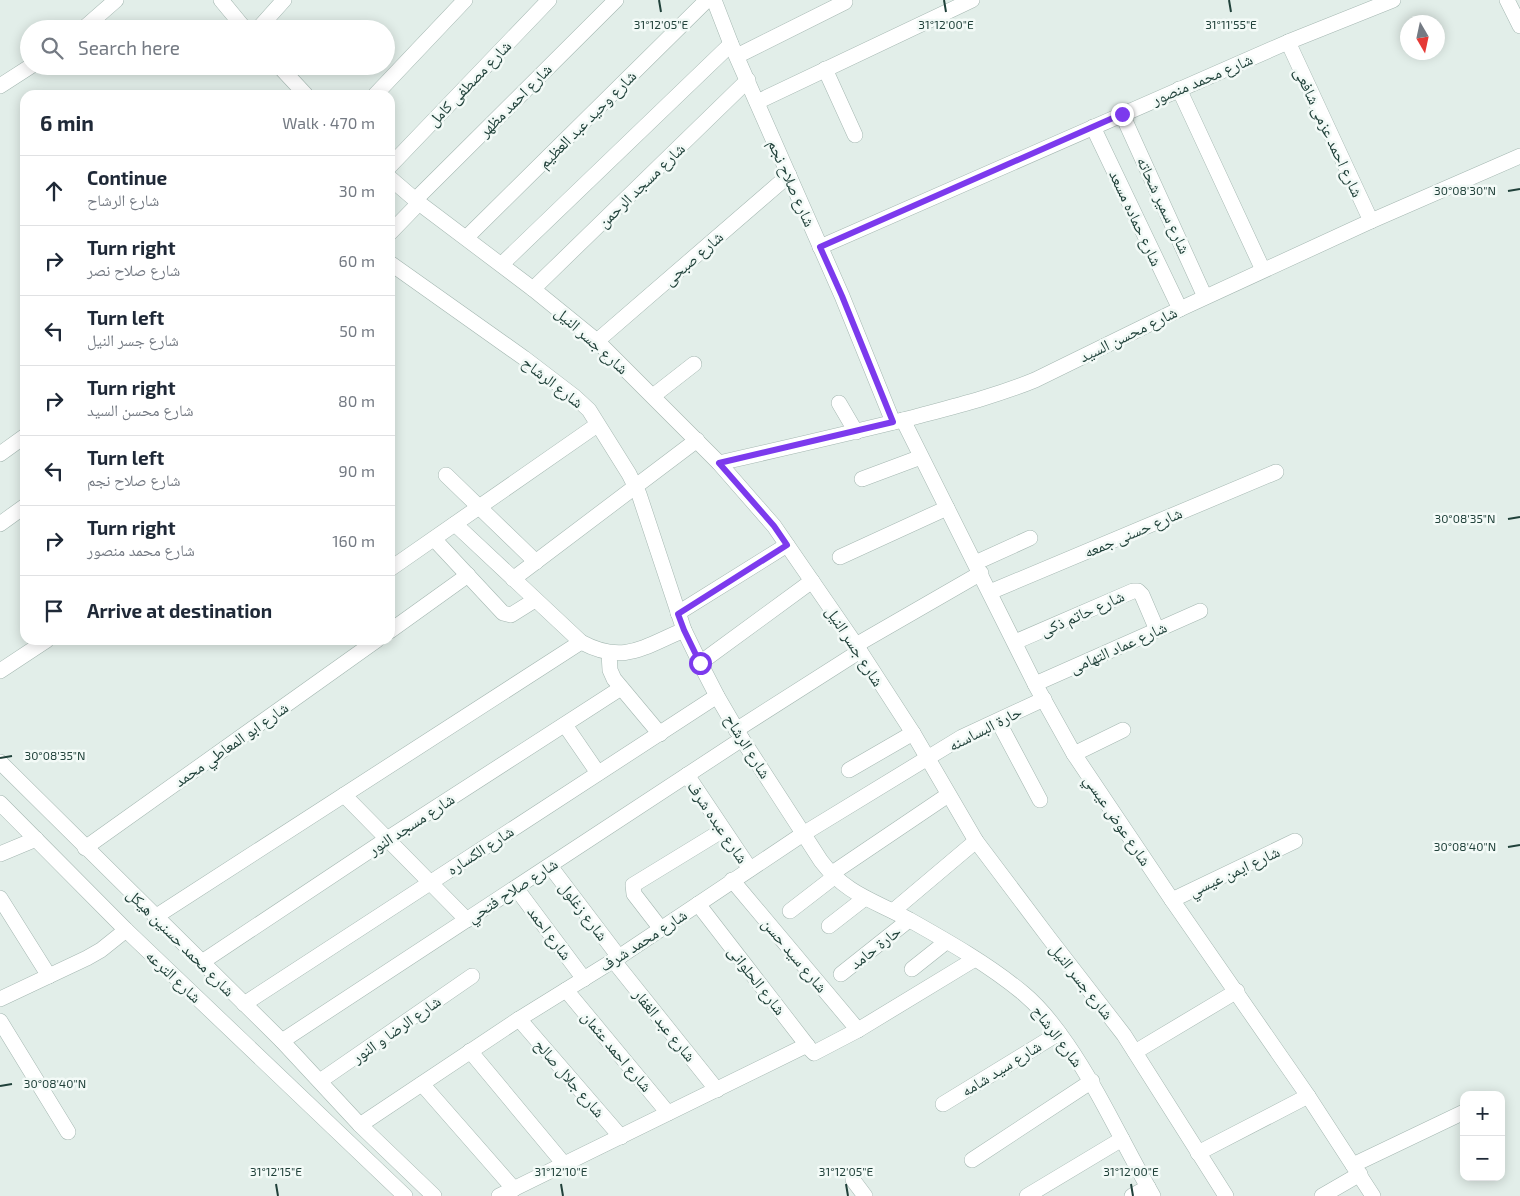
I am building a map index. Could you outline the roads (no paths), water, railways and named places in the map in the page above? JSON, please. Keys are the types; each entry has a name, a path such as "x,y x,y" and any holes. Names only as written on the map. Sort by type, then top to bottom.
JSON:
{"street":[{"path":"93,20 116,0"},
{"path":"221,0 238,20"},
{"path":"266,20 284,0"},
{"path":"395,74 465,0"},
{"name":"شارع مصطفى كامل","path":"395,161 549,0"},
{"name":"شارع احمد مظهر","path":"395,227 417,201 616,0"},
{"name":"شارع وحيد عبد العظيم","path":"467,238 707,0"},
{"name":"شارع صلاح نجم","path":"714,0 756,102 898,421"},
{"path":"756,102 972,0"},
{"name":"شارع محمد منصور","path":"820,247 1288,42 1393,0"},
{"path":"1507,0 1520,26"},
{"path":"502,264 734,50 844,2"},
{"name":"شارع احمد عزمى شافعى","path":"1288,42 1371,221"},
{"path":"825,69 855,135"},
{"path":"0,86 20,73"},
{"path":"283,75 288,90"},
{"path":"287,75 301,90"},
{"path":"380,90 394,75"},
{"name":"شارع مسجد الرحمن","path":"534,289 748,80"},
{"path":"1179,89 1263,270"},
{"name":"شارع سمير شحاته","path":"1122,114 1205,297"},
{"name":"شارع حماده مسعد","path":"1093,127 1180,308"},
{"name":"شارع محسن السيد","path":"719,463 856,432 1008,391 1035,380 1180,308 1520,156"},
{"name":"شارع صبحى","path":"597,341 789,175"},
{"name":"شارع جسر النيل","path":"395,182 534,289 597,341 719,463 774,526 858,648 912,733 976,841 1048,938 1112,1019 1226,1196"},
{"name":"شارع الرشاح","path":"395,267 524,358 589,410 636,487 654,534 684,630 717,696 739,734 832,876 865,898 909,920 975,959 1036,1004 1059,1032 1092,1081 1150,1191"},
{"path":"653,396 694,364"},
{"path":"839,403 856,432"},
{"name":"شارع عوض عيسي","path":"898,421 921,457 1035,684 1074,754 1172,900 1237,991 1373,1196"},
{"path":"395,566 598,425"},
{"path":"0,454 20,440"},
{"path":"512,579 696,440"},
{"path":"862,479 921,457"},
{"name":"شارع حسنى جمعه","path":"990,592 1276,472"},
{"path":"446,475 536,562"},
{"path":"840,557 947,508"},
{"path":"0,524 20,510"},
{"path":"455,524 581,642 592,648 609,653 631,653 684,630"},
{"name":"شارع صلاح فتحي","path":"282,1041 687,776 739,734 858,648 978,568 1030,538"},
{"path":"434,539 506,614 512,615 535,600"},
{"path":"678,614 787,545"},
{"path":"395,627 468,575"},
{"path":"700,663 812,581"},
{"name":"شارع حاتم ذكى","path":"1015,642 1132,591 1138,591 1142,596 1157,630"},
{"name":"شارع عماد التهامى","path":"1035,684 1200,611"},
{"path":"155,917 581,642"},
{"path":"0,672 40,645"},
{"name":"شارع ابو المعاطي محمد","path":"86,848 370,645"},
{"path":"609,653 611,674 660,734"},
{"name":"شارع مسجد النور","path":"202,962 387,838 621,688"},
{"name":"شارع الكساره","path":"244,1004 717,696"},
{"name":"حارة البساسنه","path":"927,759 962,737 1044,699"},
{"path":"998,720 1040,800"},
{"path":"565,725 598,774"},
{"path":"1074,754 1123,730"},
{"path":"849,770 912,733"},
{"name":"شارع محمد شرف","path":"360,1125 519,1019 661,929 732,880 927,759"},
{"name":"شارع محمد حسنين هيكل","path":"0,762 282,1041 360,1125 434,1196"},
{"name":"شارع عبده شرف","path":"687,776 750,869"},
{"path":"790,911 832,876 948,794"},
{"path":"344,795 467,920"},
{"name":"شارع الترعه","path":"0,802 126,930 405,1196"},
{"path":"661,929 634,894 633,885 723,830"},
{"path":"0,854 36,839"},
{"path":"893,912 976,841"},
{"name":"شارع ايمن عيسي","path":"1172,900 1295,841"},
{"name":"شارع زغلول","path":"550,866 616,958"},
{"name":"شارع سيد حسن","path":"732,880 858,1030"},
{"name":"شارع احمد","path":"516,888 584,979"},
{"path":"0,898 48,976"},
{"path":"829,926 865,898"},
{"name":"شارع الحلوانى","path":"698,904 813,1048"},
{"name":"حارة حامد","path":"841,974 909,920"},
{"path":"0,999 101,950 126,930"},
{"path":"912,969 946,942"},
{"name":"شارع عبد الغفار","path":"616,958 716,1090"},
{"path":"500,1196 716,1090 858,1030 975,959"},
{"name":"شارع الرضا و النور","path":"320,1081 472,976"},
{"name":"شارع احمد عثمان","path":"566,990 668,1113"},
{"path":"1135,1052 1237,991"},
{"name":"شارع جلال صالح","path":"519,1019 620,1137"},
{"path":"0,1022 68,1132"},
{"name":"شارع سيد شامه","path":"943,1104 1059,1032"},
{"path":"470,1051 564,1164"},
{"path":"972,1160 1092,1081"},
{"path":"422,1084 514,1189"},
{"path":"1198,1153 1308,1096"},
{"path":"1322,1196 1356,1170 1460,1114"},
{"path":"1027,1196 1122,1139"},
{"path":"853,1180 865,1196"},
{"path":"1132,1196 1150,1191"}]}
